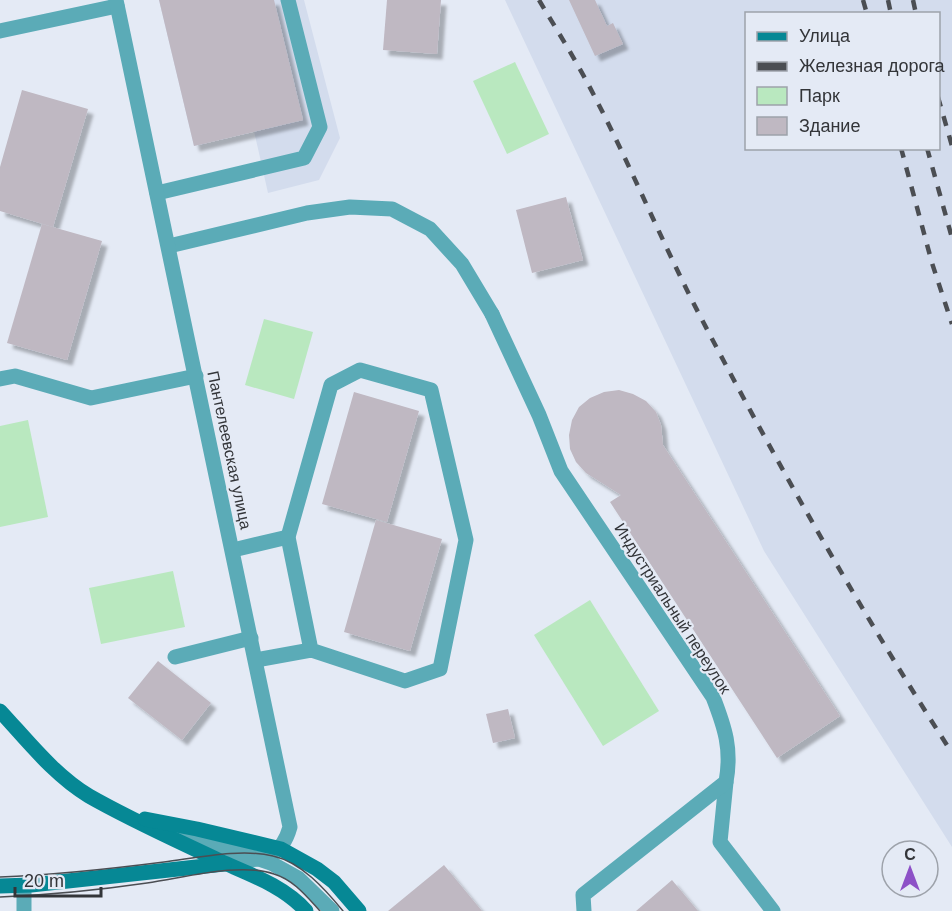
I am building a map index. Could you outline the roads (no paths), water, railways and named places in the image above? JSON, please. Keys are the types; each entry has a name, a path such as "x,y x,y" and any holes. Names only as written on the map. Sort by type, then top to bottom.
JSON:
{"main road":[{"path":"0,711 52,766 87,794 126,816 274,886 306,911"},
{"path":"126,816 197,829 281,849 317,869 334,882 359,911"},
{"path":"0,886 226,863"}],"street":[{"path":"157,193 304,158 320,127 288,0"},
{"path":"0,31 116,3"},
{"name":"Пантелеевская улица","path":"116,3 290,828 281,849"},
{"name":"Индустриальный переулок","path":"169,246 307,213 350,207 392,209 430,229 462,264 492,314 539,415 561,471 713,697 723,723 730,761 720,842 774,911"},
{"path":"256,660 311,650 405,681 440,669 466,540 431,390 360,370 331,385 288,537 311,650"},
{"path":"0,379 15,376 91,398 196,376"},
{"path":"233,550 288,537"},
{"path":"175,657 251,638"},
{"path":"584,911 583,895 726,782"},
{"path":"126,816 271,863 298,878 332,911"},
{"path":"226,863 272,855 281,849"},
{"path":"24,885 24,911"}],"tram line":[{"path":"0,877 102,869 218,854 260,854 283,859 303,870 343,911"},
{"path":"0,897 92,890 211,872 245,870 274,874 288,880 300,889 320,911"}],"railway":[{"path":"539,0 602,110 698,312 758,424 852,590 952,753"},
{"path":"863,0 866,12"},
{"path":"888,0 891,12"},
{"path":"913,0 916,12"},
{"path":"940,104 952,146"},
{"path":"902,150 932,263 952,324"},
{"path":"928,150 952,238"}]}
